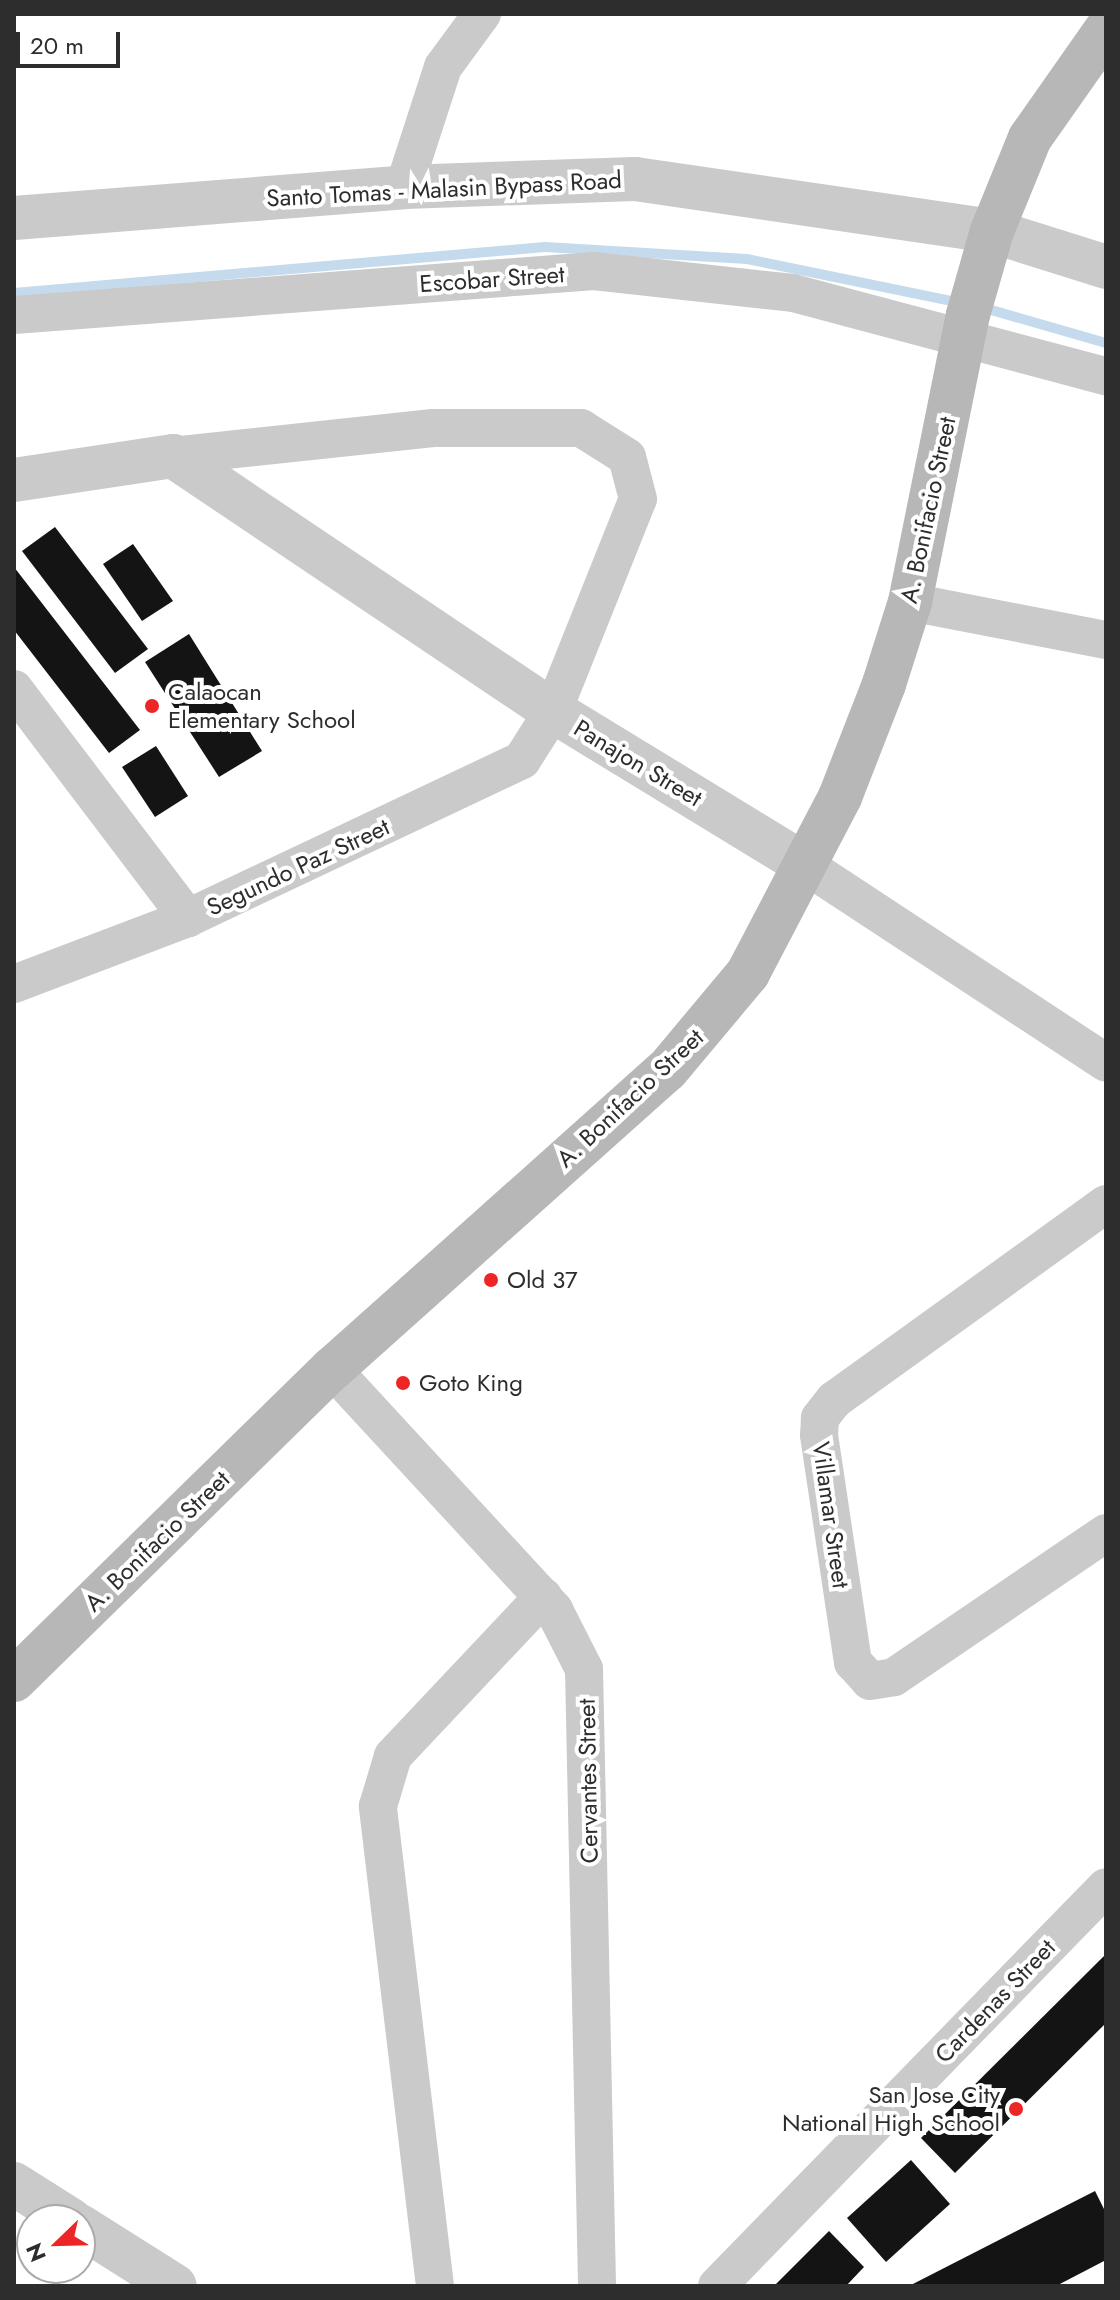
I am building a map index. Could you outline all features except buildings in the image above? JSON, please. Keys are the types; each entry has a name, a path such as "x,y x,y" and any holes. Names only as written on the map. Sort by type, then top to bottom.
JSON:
{"main road":[{"name":"A. Bonifacio Street","path":"14,1680 332,1369 667,1070 748,973 840,797 910,602 970,310 992,231 1030,138 1106,30"}],"street":[{"path":"404,187 443,67 482,14"},
{"name":"Santo Tomas - Malasin Bypass Road","path":"14,218 404,187 635,179 992,231 1106,267"},
{"name":"Escobar Street","path":"14,315 594,271 970,310 1106,376"},
{"name":"Segundo Paz Street","path":"14,984 188,918 495,776 522,760 553,711 638,499 627,457 581,428 433,428 173,456"},
{"path":"14,480 173,456"},
{"name":"Panajon Street","path":"173,456 553,711 805,865 1106,1063"},
{"path":"910,602 1106,640"},
{"path":"14,689 188,918"},
{"name":"Villamar Street","path":"1106,1204 834,1400 820,1418 819,1435 853,1662 870,1681 894,1677 1106,1533"},
{"name":"Cervantes Street","path":"332,1369 543,1597 578,1655 588,1702 597,2286"},
{"path":"435,2286 378,1806 393,1756 543,1597"},
{"name":"Cardenas Street","path":"717,2286 1106,1887"},
{"path":"14,2184 46,2204"},
{"path":"96,2236 175,2286"}],"waterway":[{"path":"14,293 545,247 747,259 961,303"},
{"path":"981,307 1106,343"}],"place":[{"name":"Calaocan Elementary School","path":"152,706"},
{"name":"Old 37","path":"491,1280"},
{"name":"Goto King","path":"403,1383"},
{"name":"San Jose City National High School","path":"1016,2109"}]}
